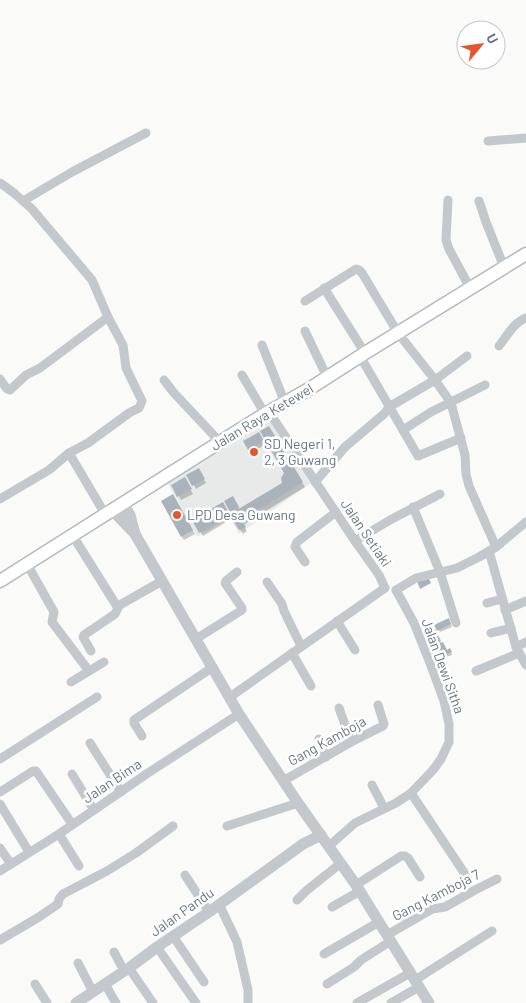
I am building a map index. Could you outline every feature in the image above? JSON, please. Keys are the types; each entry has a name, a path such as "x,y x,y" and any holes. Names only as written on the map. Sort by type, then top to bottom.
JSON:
{"main road":[{"name":"Jalan Raya Ketewel","path":"1,578 73,536 220,442 285,404 526,254"}],"street":[{"path":"23,201 146,132"},
{"path":"488,141 526,138"},
{"path":"0,183 32,209 87,274 96,288 123,345 126,368 142,401 139,408 129,413 88,443 69,453 49,470 0,499"},
{"path":"448,200 446,240 470,288"},
{"path":"479,201 504,267"},
{"path":"305,300 356,269 359,270 398,333 451,403 465,455 468,486 492,549 505,610 518,650 526,665"},
{"path":"324,288 418,456 461,438"},
{"path":"0,379 7,389 10,390 26,375 40,368 108,316"},
{"path":"499,346 516,324 521,319 526,318"},
{"path":"305,331 327,377"},
{"path":"262,345 285,404"},
{"path":"315,482 345,447 384,414 389,407 435,380 467,356"},
{"name":"Jalan Setiaki","path":"230,697 384,588 378,575 336,512 242,375"},
{"path":"164,380 220,442"},
{"path":"403,430 431,412 485,385"},
{"path":"69,453 135,534 239,714 313,825 358,888 429,1003"},
{"path":"355,541 413,507 440,494"},
{"path":"413,507 440,572 456,623"},
{"path":"305,562 295,547 297,542 336,512"},
{"path":"384,588 396,590 416,578 457,568 492,549 526,522"},
{"path":"73,536 118,606 118,611 115,614 84,635 83,637 91,651"},
{"path":"27,564 54,612 52,622 89,671"},
{"path":"196,639 242,610 225,583 237,572"},
{"path":"118,606 162,581"},
{"path":"267,582 282,604 301,646"},
{"name":"Jalan Dewi Sitha","path":"329,846 347,829 411,793 433,770 449,742 450,724 444,701 414,623 396,590"},
{"path":"487,603 502,599"},
{"path":"505,610 526,601"},
{"path":"337,621 355,650"},
{"path":"491,633 511,628"},
{"path":"476,671 518,650 526,642"},
{"path":"292,653 311,686"},
{"path":"71,682 104,662"},
{"path":"142,736 134,720 212,667"},
{"path":"0,759 96,697"},
{"name":"Gang Kamboja","path":"283,781 384,725 378,705"},
{"path":"340,708 351,742"},
{"name":"Jalan Bima","path":"0,870 58,834 239,714"},
{"path":"318,739 326,757"},
{"path":"90,743 121,792"},
{"path":"0,792 33,771 36,771 72,824"},
{"path":"72,774 94,810"},
{"path":"372,784 384,808"},
{"path":"411,793 467,878"},
{"path":"227,826 298,803"},
{"path":"0,804 29,852"},
{"name":"Jalan Pandu","path":"303,844 313,825"},
{"path":"0,940 46,913 58,904 63,894 107,872 173,826"},
{"path":"58,834 79,866"},
{"name":"Jalan Pandu","path":"79,1002 105,984 125,966 209,912 303,844 321,835"},
{"path":"0,848 10,864"},
{"path":"332,907 402,856 408,858 420,877"},
{"path":"297,900 341,863"},
{"path":"185,875 209,912"},
{"name":"Gang Kamboja 7","path":"327,984 354,967 360,960 389,938 432,909 445,907 497,879"},
{"path":"219,904 237,942 248,990 248,1003"},
{"path":"324,954 379,922"},
{"path":"357,1003 415,980 492,931"},
{"path":"173,936 204,982"},
{"path":"157,947 196,1003"},
{"path":"114,952 153,1003"},
{"path":"78,964 93,992"},
{"path":"391,1003 415,980"},
{"path":"35,984 47,1003"},
{"path":"105,984 116,1003"}],"shaded area":[{"name":"SD Negeri 1, 2, 3 Guwang","path":"270,421 311,483 239,534 230,518 197,537 167,482"}],"building":[{"path":"269,426 303,482 242,520 237,510 282,483 281,478 284,473 260,431"},
{"path":"259,432 264,441 248,450 243,441"},
{"path":"199,468 205,479 192,486 186,475"},
{"path":"185,477 192,489 177,497 171,485"},
{"name":"LPD Desa Guwang","path":"173,494 193,530 181,537 161,501"},
{"path":"233,496 239,507 230,512 224,501"},
{"path":"223,502 230,515 199,533 192,520"},
{"path":"237,512 246,527 239,530 230,516"},
{"path":"428,577 431,583 420,589 417,581"},
{"path":"449,618 451,624 437,631 434,625"},
{"path":"435,629 441,641 433,644 427,632"},
{"path":"443,642 447,650 450,648 452,652 435,659 430,647"}],"place":[{"name":"SD Negeri 1, 2, 3 Guwang","path":"254,452"},
{"name":"LPD Desa Guwang","path":"177,515"}]}
